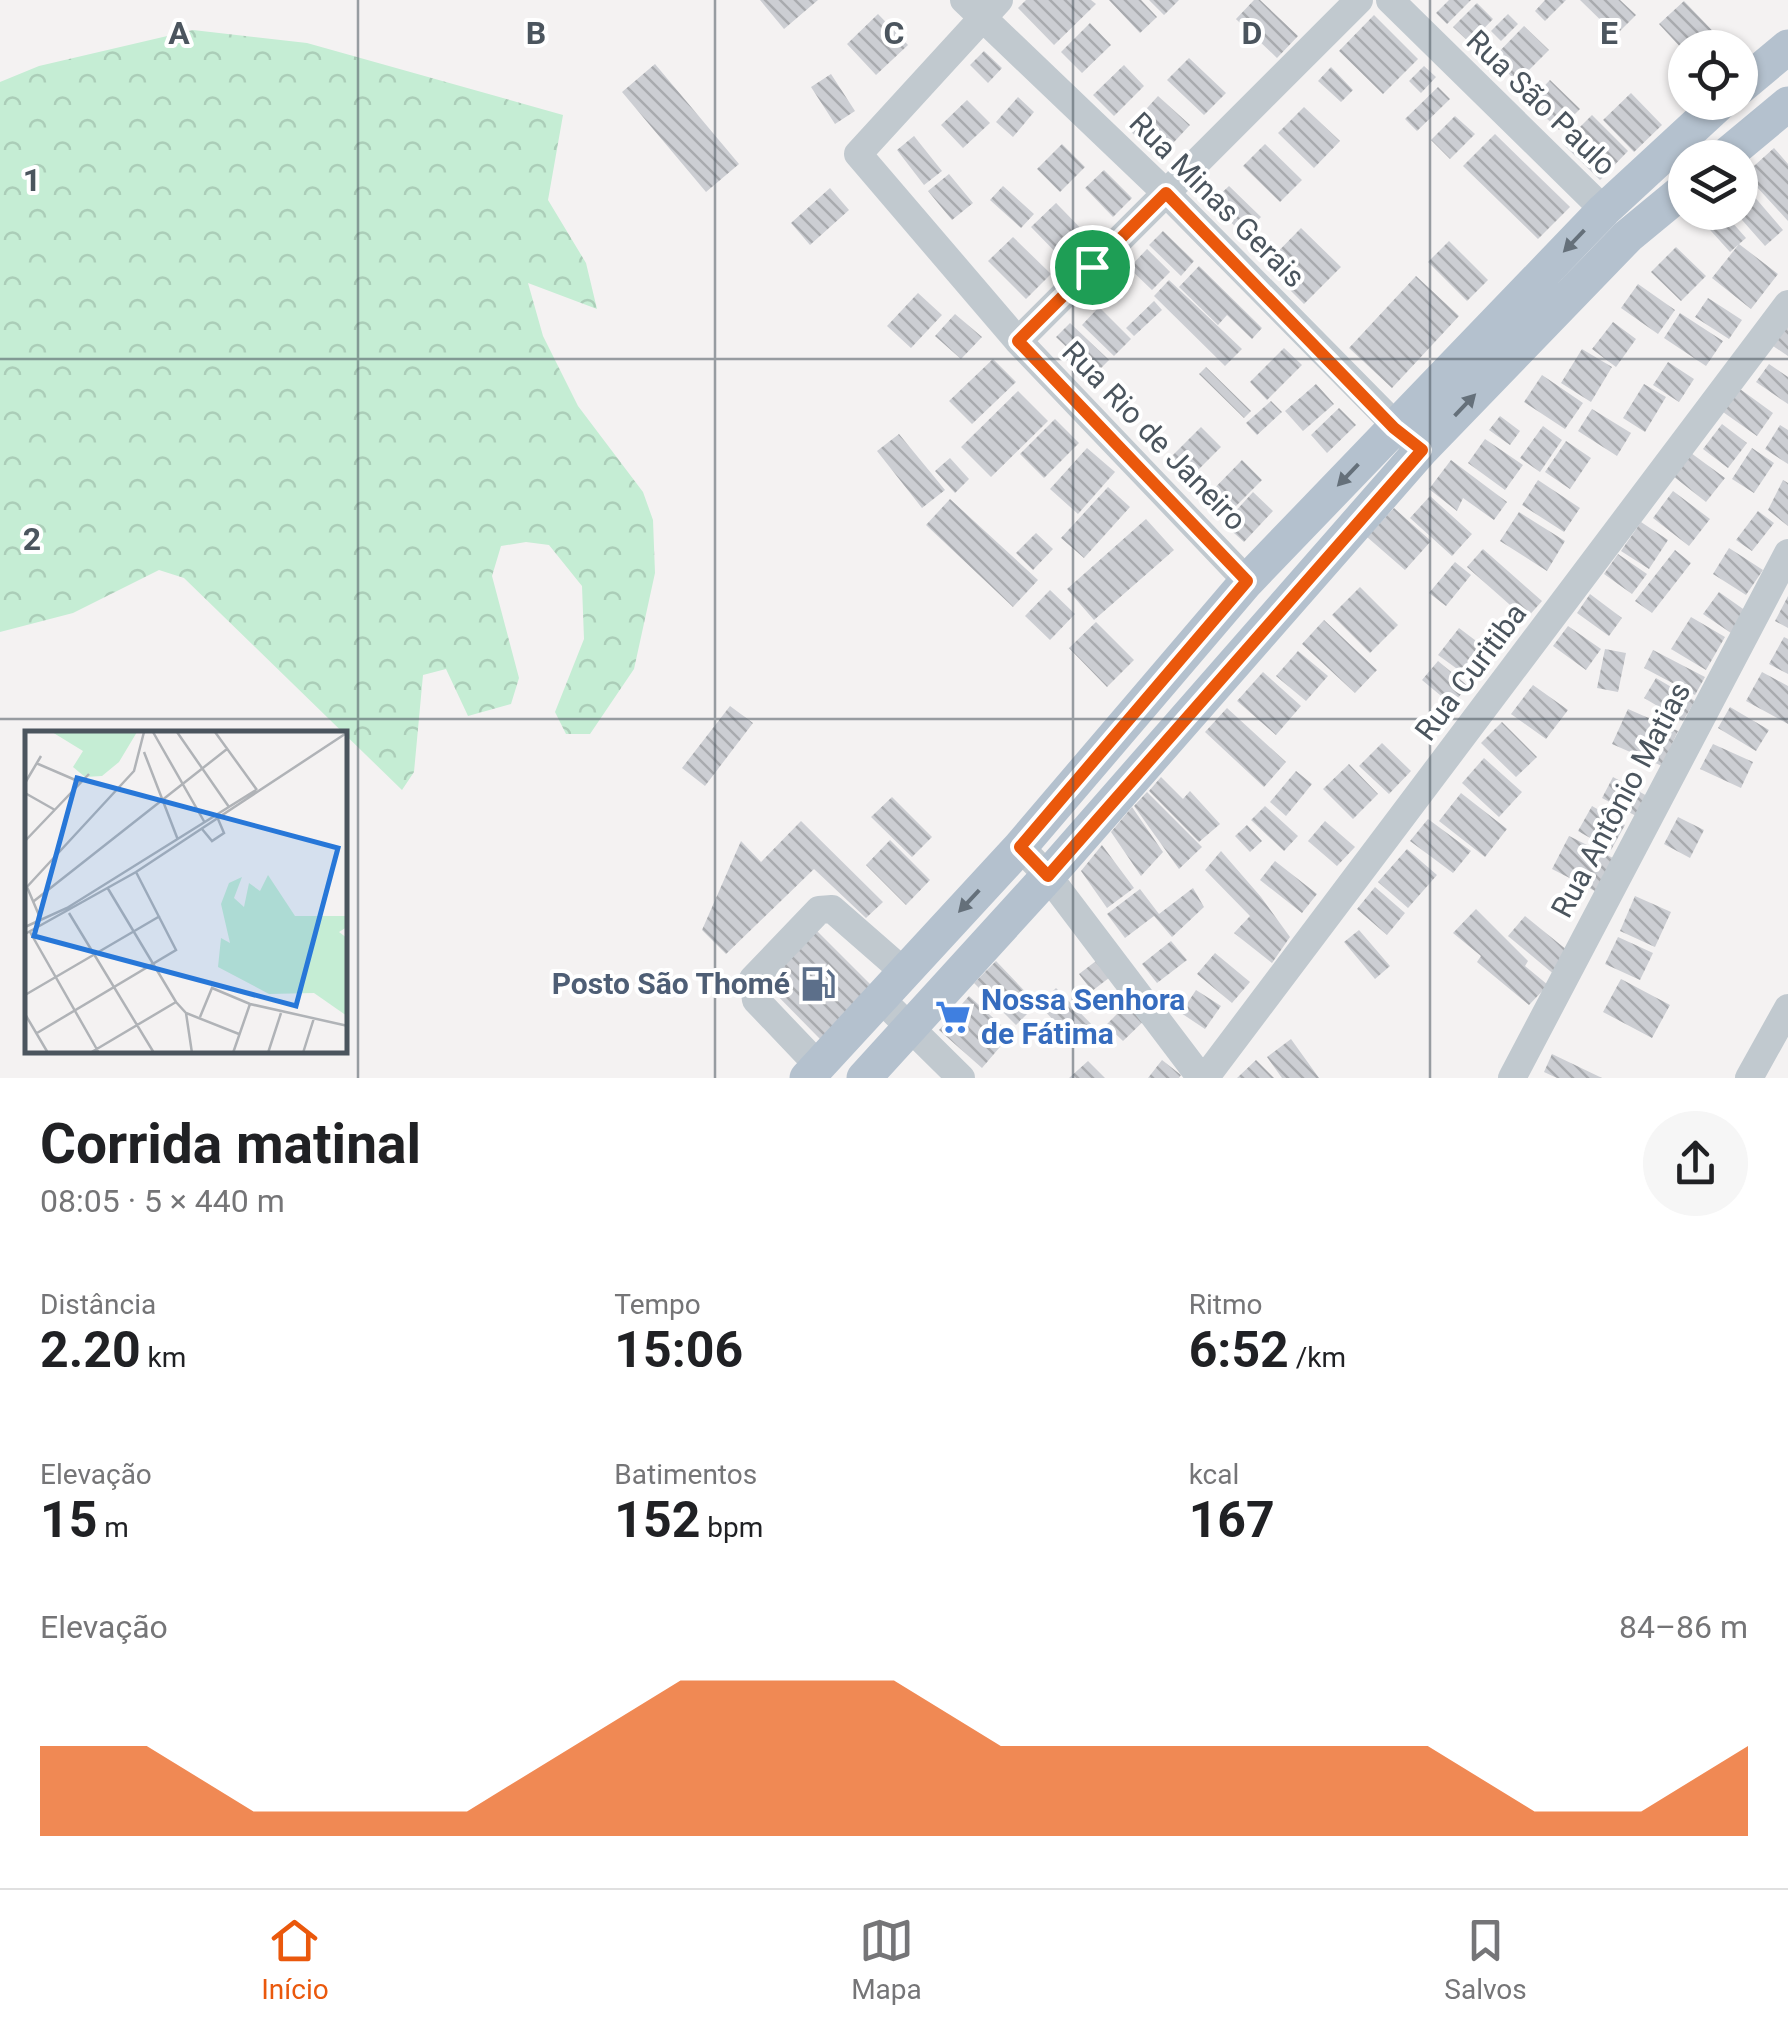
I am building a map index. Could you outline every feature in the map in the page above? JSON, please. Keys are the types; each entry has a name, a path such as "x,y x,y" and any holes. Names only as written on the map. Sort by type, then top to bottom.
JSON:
{"main road":[{"path":"1758,72 1788,47"},
{"path":"1749,140 1784,116"},
{"path":"864,1078 1048,876 1408,439 1604,210 1702,120"},
{"path":"813,1072 1020,847 1247,581 1668,203"},
{"path":"1106,745 1135,773"}],"street":[{"path":"1018,341 1359,0"},
{"name":"Rua São Paulo","path":"1390,0 1604,210"},
{"name":"Rua Minas Gerais","path":"981,6 1408,439"},
{"name":"Rua Rio de Janeiro","path":"981,6 858,154 1018,341 1247,581"},
{"name":"Rua Curitiba","path":"1203,1078 1788,304"},
{"name":"Rua Antônio Matias","path":"1512,1078 1788,553"},
{"path":"1020,847 1048,876 1203,1078"},
{"path":"813,1072 756,1000 753,979 819,910 832,909 904,971"},
{"path":"880,997 961,1078"},
{"path":"1766,1066 1788,1008"}],"green space":[{"path":"193,30 307,43 563,115 548,200 586,263 597,309 528,283 543,336 578,406 643,492 653,520 655,573 634,669 590,734 566,734 555,712 584,639 582,586 549,545 526,542 501,546 492,576 519,678 511,704 468,716 446,669 423,675 414,772 402,790 348,737 348,731 341,731 184,578 159,570 73,613 0,632 0,82 39,66"}],"building":[{"path":"760,0 818,0 784,29"},
{"path":"1026,0 1091,0 1096,4 1054,45 1018,8"},
{"path":"1109,0 1141,0 1157,17 1140,33"},
{"path":"1149,0 1179,0 1164,15"},
{"path":"1254,0 1260,0 1298,36 1277,58 1236,19"},
{"path":"1449,0 1471,0 1447,24 1436,13"},
{"path":"1545,0 1566,0 1545,21 1535,11"},
{"path":"1580,0 1620,0 1636,15 1616,35"},
{"path":"1684,1 1712,30 1668,30 1668,34 1659,24"},
{"path":"1477,3 1493,19 1470,43 1453,27"},
{"path":"878,14 908,45 876,75 847,44"},
{"path":"1508,14 1518,24 1501,41 1491,31"},
{"path":"1374,15 1418,59 1383,94 1339,51"},
{"path":"1090,23 1111,45 1082,73 1061,52"},
{"path":"1524,26 1549,50 1517,82 1493,58"},
{"path":"984,51 1002,68 988,83 970,65"},
{"path":"1189,58 1226,93 1204,115 1167,80"},
{"path":"655,64 739,164 706,192 622,92"},
{"path":"1124,65 1144,86 1114,116 1093,95"},
{"path":"1424,66 1436,77 1421,93 1409,81"},
{"path":"1331,67 1353,90 1341,102 1318,81"},
{"path":"831,74 855,111 835,124 811,87"},
{"path":"1550,80 1580,109 1559,130 1529,102"},
{"path":"1438,87 1450,99 1417,131 1405,119"},
{"path":"1631,93 1662,125 1634,152 1603,120"},
{"path":"1158,96 1190,125 1159,158 1128,129"},
{"path":"1018,97 1034,112 1013,137 996,122"},
{"path":"967,100 990,123 963,148 941,125"},
{"path":"1304,107 1340,141 1314,168 1278,133"},
{"path":"1592,115 1628,151 1600,180 1563,144"},
{"path":"1455,116 1475,134 1450,159 1431,140"},
{"path":"1495,134 1570,207 1538,239 1463,166"},
{"path":"914,136 942,171 924,185 897,150"},
{"path":"1062,144 1085,167 1060,192 1037,169"},
{"path":"1265,144 1302,180 1280,202 1243,166"},
{"path":"1774,148 1788,164 1788,221 1758,188 1758,162"},
{"path":"1104,170 1132,198 1113,217 1085,188"},
{"path":"949,174 973,203 952,220 928,191"},
{"path":"1003,186 1034,214 1021,228 990,200"},
{"path":"1229,186 1261,217 1244,235 1211,203"},
{"path":"830,188 849,210 810,245 791,223"},
{"path":"1758,201 1783,230 1765,246 1751,230 1758,230"},
{"path":"1056,203 1093,241 1068,265 1031,227"},
{"path":"1301,228 1341,267 1304,304 1265,265"},
{"path":"1710,230 1739,230 1746,238 1730,252"},
{"path":"1163,231 1194,261 1181,276 1149,245"},
{"path":"1013,237 1051,274 1026,299 988,261"},
{"path":"1449,241 1488,280 1467,301 1428,262"},
{"path":"1739,244 1778,274 1751,309 1712,278"},
{"path":"1676,247 1706,276 1681,301 1651,272"},
{"path":"1147,249 1170,272 1152,290 1129,268"},
{"path":"1199,266 1262,328 1252,339 1227,315 1218,325 1179,287"},
{"path":"1416,276 1459,316 1392,388 1349,348"},
{"path":"1169,280 1242,349 1225,366 1154,296"},
{"path":"1638,284 1675,310 1658,334 1621,308"},
{"path":"918,293 942,315 911,348 887,326"},
{"path":"1708,298 1742,320 1729,339 1695,317"},
{"path":"1154,301 1162,310 1134,336 1126,328"},
{"path":"1099,307 1131,339 1114,356 1082,325"},
{"path":"1680,313 1723,341 1706,366 1664,338"},
{"path":"955,314 982,337 961,359 935,336"},
{"path":"1613,322 1636,339 1616,367 1592,349"},
{"path":"1070,323 1109,360 1095,374 1056,337"},
{"path":"1788,324 1788,356 1773,346"},
{"path":"1284,348 1302,365 1267,400 1250,382"},
{"path":"1582,349 1612,367 1591,402 1561,383"},
{"path":"993,359 1016,382 972,424 949,401"},
{"path":"1668,362 1694,379 1679,402 1653,385"},
{"path":"1769,364 1788,377 1788,404 1756,382"},
{"path":"1206,367 1251,411 1244,418 1199,374"},
{"path":"1542,375 1583,403 1565,429 1524,402"},
{"path":"1316,384 1334,404 1303,431 1285,411"},
{"path":"1644,384 1666,397 1645,432 1623,418"},
{"path":"1740,389 1773,413 1757,436 1723,412"},
{"path":"1018,391 1048,421 991,477 961,447"},
{"path":"1271,401 1282,412 1257,435 1246,423"},
{"path":"1339,408 1356,425 1327,453 1311,435"},
{"path":"1592,409 1631,433 1617,456 1578,431"},
{"path":"1500,416 1520,431 1510,445 1489,430"},
{"path":"1055,419 1079,443 1044,478 1020,454"},
{"path":"1722,424 1747,443 1728,468 1703,449"},
{"path":"1780,425 1788,430 1788,464 1765,449"},
{"path":"1543,426 1562,440 1540,472 1520,458"},
{"path":"1201,427 1221,447 1190,478 1170,458"},
{"path":"899,434 945,490 922,508 877,451"},
{"path":"1485,439 1523,465 1505,490 1468,463"},
{"path":"1566,441 1591,458 1570,489 1545,472"},
{"path":"1087,448 1115,472 1078,514 1050,489"},
{"path":"1752,448 1774,463 1754,493 1732,479"},
{"path":"1691,453 1725,478 1706,502 1673,476"},
{"path":"950,458 969,479 955,493 935,471"},
{"path":"1242,460 1262,480 1224,518 1204,499"},
{"path":"1451,460 1507,502 1494,520 1463,498 1457,511 1429,489"},
{"path":"1538,480 1580,508 1564,532 1522,505"},
{"path":"1783,480 1788,483 1788,526 1768,510"},
{"path":"1108,487 1130,507 1084,558 1061,538"},
{"path":"1673,491 1710,519 1689,546 1653,518"},
{"path":"1253,492 1273,511 1244,542 1224,524"},
{"path":"1430,496 1472,534 1452,556 1410,518"},
{"path":"950,499 1038,580 1013,607 926,525"},
{"path":"1394,508 1431,541 1405,570 1367,537"},
{"path":"1758,511 1774,523 1752,551 1736,540"},
{"path":"1519,512 1565,541 1547,571 1500,541"},
{"path":"1146,519 1174,550 1094,620 1067,589"},
{"path":"1641,522 1668,540 1649,569 1621,551"},
{"path":"1036,533 1053,549 1033,570 1016,553"},
{"path":"1729,548 1763,570 1746,595 1713,574"},
{"path":"1483,549 1542,601 1526,619 1467,567"},
{"path":"1675,550 1691,563 1652,613 1635,601"},
{"path":"1618,554 1647,574 1632,594 1604,574"},
{"path":"1455,562 1471,575 1446,606 1429,593"},
{"path":"1360,587 1398,625 1370,653 1332,615"},
{"path":"1050,590 1075,614 1050,640 1025,616"},
{"path":"1719,592 1746,611 1731,633 1703,614"},
{"path":"1590,594 1622,618 1609,636 1577,613"},
{"path":"1788,596 1788,628 1775,621"},
{"path":"1691,617 1725,637 1706,670 1671,649"},
{"path":"1324,620 1377,670 1355,693 1302,644"},
{"path":"1096,622 1134,660 1107,687 1069,648"},
{"path":"1568,626 1601,649 1586,670 1553,646"},
{"path":"1459,628 1496,656 1475,682 1438,655"},
{"path":"1784,637 1788,639 1788,674 1769,664"},
{"path":"1605,649 1626,653 1618,692 1597,688"},
{"path":"1653,650 1705,677 1695,695 1644,668"},
{"path":"1298,651 1328,676 1306,701 1276,676"},
{"path":"1438,661 1468,686 1452,705 1422,680"},
{"path":"1263,672 1301,706 1276,735 1237,701"},
{"path":"1762,672 1788,686 1788,724 1746,701"},
{"path":"1656,678 1695,701 1683,721 1644,698"},
{"path":"1533,685 1568,710 1546,739 1511,714"},
{"path":"730,706 753,723 705,786 682,768"},
{"path":"1730,707 1769,730 1756,751 1718,728"},
{"path":"1227,708 1286,762 1264,787 1205,732"},
{"path":"1628,709 1678,731 1662,766 1612,744"},
{"path":"1502,722 1537,757 1516,777 1481,743"},
{"path":"1382,743 1411,771 1389,794 1359,766"},
{"path":"1713,744 1753,762 1741,788 1700,769"},
{"path":"1484,758 1522,792 1499,817 1462,783"},
{"path":"1349,764 1378,794 1353,819 1323,789"},
{"path":"1296,771 1312,784 1286,816 1270,802"},
{"path":"1161,777 1183,799 1190,791 1220,824 1199,842 1149,791"},
{"path":"1613,777 1649,797 1638,817 1602,798"},
{"path":"1147,792 1202,847 1179,869 1134,806"},
{"path":"1461,793 1507,829 1485,857 1439,821"},
{"path":"892,797 932,837 912,857 871,817"},
{"path":"1265,806 1298,836 1284,851 1251,820"},
{"path":"1592,806 1625,825 1611,850 1578,831"},
{"path":"1132,807 1163,852 1141,876 1111,832"},
{"path":"1678,817 1704,830 1690,858 1664,844"},
{"path":"1428,819 1471,851 1453,873 1410,841"},
{"path":"801,821 883,902 866,918 814,869 726,954 702,930 741,841 761,862"},
{"path":"1325,821 1355,847 1337,866 1308,841"},
{"path":"1247,825 1262,841 1250,852 1235,836"},
{"path":"1569,836 1613,858 1595,891 1552,869"},
{"path":"890,840 930,880 906,905 866,865"},
{"path":"1102,845 1134,888 1107,908 1081,871"},
{"path":"1407,849 1437,875 1408,908 1378,882"},
{"path":"1221,851 1290,937 1272,963 1234,933 1250,916 1205,870"},
{"path":"1275,861 1317,894 1302,913 1260,880"},
{"path":"1375,887 1405,913 1387,935 1357,909"},
{"path":"1193,888 1204,907 1172,937 1154,916 1125,938 1107,914 1140,889 1159,914"},
{"path":"1635,896 1671,912 1655,947 1620,931"},
{"path":"1476,909 1528,961 1525,966 1548,985 1529,1005 1477,962 1481,956 1453,933"},
{"path":"1525,916 1573,955 1556,976 1508,936"},
{"name":"Posto São Thomé","path":"816,930 873,987 820,1039 763,981"},
{"path":"1359,930 1390,966 1375,979 1344,942"},
{"path":"1618,937 1653,953 1640,980 1605,964"},
{"path":"1171,941 1187,960 1157,983 1142,964"},
{"path":"1215,953 1250,982 1232,1003 1197,974"},
{"path":"1105,954 1118,971 1092,991 1079,974"},
{"path":"996,961 1037,1004 1016,1025 974,983"},
{"path":"1621,979 1670,1005 1652,1038 1603,1012"},
{"path":"1056,988 1096,1029 1078,1046 1039,1005"},
{"path":"1196,990 1221,1006 1205,1029 1181,1013"},
{"path":"1136,995 1149,1016 1123,1041 1106,1025"},
{"path":"969,996 1011,1034 982,1068 939,1030"},
{"path":"1291,1039 1319,1078 1282,1078 1267,1057"},
{"path":"1552,1054 1602,1078 1557,1078 1544,1072"},
{"path":"1162,1060 1181,1075 1179,1078 1148,1078"},
{"path":"1256,1060 1274,1078 1237,1078"},
{"path":"1088,1061 1105,1078 1069,1078"}],"place":[{"name":"Posto São Thomé","path":"818,984"},
{"name":"Nossa Senhora de Fátima","path":"953,1017"}],"route":[{"path":"1166,193 1394,428 1422,450 1048,876 1020,847 1247,581 1018,341 1092,267 1166,193"}]}
